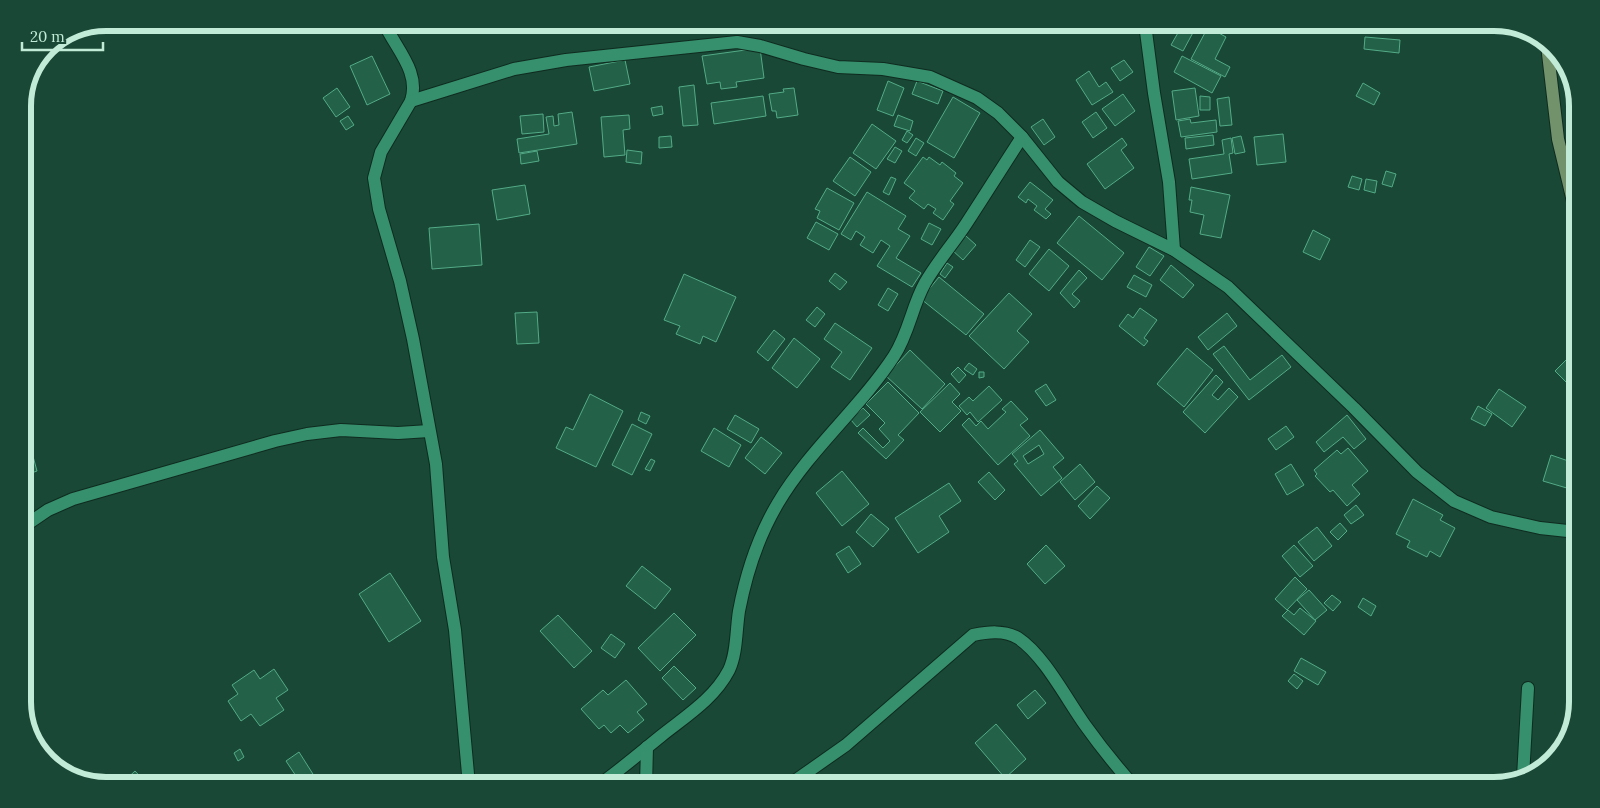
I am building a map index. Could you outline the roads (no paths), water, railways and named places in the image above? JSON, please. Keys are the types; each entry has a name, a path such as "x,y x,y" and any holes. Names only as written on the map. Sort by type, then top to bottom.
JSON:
{"street":[{"path":"388,31 410,70 414,92 411,101 381,152 374,178 379,209 400,281 413,339 436,464 443,557 455,630 468,777"},
{"path":"1146,31 1169,182 1174,250"},
{"path":"411,101 514,69 566,60 737,42 760,46 838,67 883,69 930,77 977,98 998,113 1022,137 1058,182 1082,202 1115,221 1174,250 1228,287 1354,408 1416,472 1454,502 1491,517 1540,528 1569,531"},
{"path":"1548,55 1558,139 1569,185"},
{"path":"610,777 702,703 718,687 730,668 739,611 747,578 761,538 778,503 807,462 866,394 895,355 906,334 913,308 925,282 966,224 1022,137"},
{"path":"31,522 48,510 73,499 275,441 307,434 341,430 398,433 429,431"},
{"path":"802,777 846,745 973,635 989,632 1003,633 1016,637 1030,648 1086,726 1126,777"},
{"path":"1523,771 1528,688"},
{"path":"646,777 647,747"}]}
